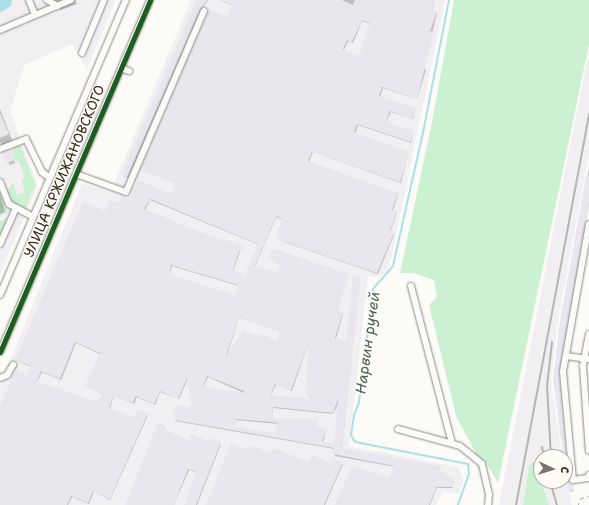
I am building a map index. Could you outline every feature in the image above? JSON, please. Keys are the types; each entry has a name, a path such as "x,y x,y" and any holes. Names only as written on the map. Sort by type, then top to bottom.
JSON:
{"street":[{"path":"29,0 34,14"},
{"path":"47,0 57,6"},
{"path":"0,30 34,14 71,0"},
{"path":"82,53 104,0"},
{"name":"УЛИЦА КРЖИЖАНОВСКОГО","path":"0,295 126,0"},
{"name":"УЛИЦА КРЖИЖАНОВСКОГО","path":"0,352 150,0"},
{"path":"76,174 126,192 204,11"},
{"path":"121,68 129,71"},
{"path":"0,149 26,139 42,172 50,178"},
{"path":"0,182 9,204 33,217"},
{"path":"0,244 16,208"},
{"path":"589,224 563,372 573,480 588,478 589,475"},
{"path":"411,286 452,443"},
{"path":"589,334 587,359 583,366 589,451"},
{"path":"566,356 587,359"},
{"path":"0,378 7,375 13,365"},
{"path":"398,429 460,446 482,464 489,494 488,505"}],"path":[{"path":"578,505 581,498 589,496"}],"shaded area":[{"path":"0,0 116,0 87,70 72,44 24,65 10,111 38,186 0,274"},
{"path":"191,0 445,0 391,259 388,268 380,277 368,276 349,446 458,467 463,479 460,494 443,492 436,505 0,505 0,385 82,184 111,191"},
{"path":"589,51 589,153 557,327 551,380 561,449 533,449 533,489 568,489 572,505 499,505"}],"green space":[{"path":"454,0 589,0 589,44 498,483 487,464 478,457 456,416 429,305 437,297 434,280 413,273 400,273 431,127"},
{"path":"19,143 36,185 24,211 13,204 7,191 13,183 17,195 25,192 21,180 25,178 19,161 15,161 12,151 15,150 13,146"},
{"path":"2,191 8,212 0,216 0,192"},
{"path":"6,219 8,221 0,239 0,221"},
{"path":"533,463 533,489 543,489 549,505 523,505 529,465"}],"water":[{"path":"0,0 12,0 11,6 0,13"}],"building":[{"path":"196,0 207,0 200,9 127,177 121,175"},
{"path":"221,0 342,0 353,5 355,0 435,0 432,10 437,12 430,31 434,32 417,99 382,87 379,96 416,108 412,119 390,111 386,122 414,131 410,142 357,124 354,132 409,152 400,182 312,152 308,161 398,193 392,210 397,211 390,231 394,233 377,273 282,241 276,237 282,219 276,216 255,266 277,272 280,263 268,259 272,248 349,274 337,310 343,312 335,338 346,341 353,276 361,277 342,448 441,466 440,471 453,477 452,487 437,487 429,505 335,505 352,466 389,478 394,466 333,454 334,448 174,420 175,405 191,407 187,378 178,399 160,391 154,404 136,396 133,403 114,395 109,407 134,417 137,410 148,413 110,499 93,491 88,503 71,496 67,505 0,505 0,407 15,370 27,375 31,366 15,360 83,201 105,211 110,199 118,203 122,195 131,197 138,180 171,194 175,183 140,170 208,9 227,17 232,5","holes":["362,20 370,23 359,56 343,49 347,40 352,42","150,199 258,244 243,279 243,274 233,270 239,251 244,252 244,246 203,233 144,209","171,265 238,285 235,295 169,274","239,317 279,332 276,341 259,333 258,336 243,331 226,356","309,341 305,395 314,399 271,395 275,384 291,390","75,342 100,353 85,386 102,393 98,402 37,381 41,371 60,379","207,376 244,391 244,393 203,387","338,399 334,444 322,441 327,429 317,426 317,419 272,418 273,407 333,413","235,419 278,423 275,433 234,426"]},
{"path":"0,113 9,134 0,138"},
{"path":"10,150 14,160 7,163 3,153"},
{"path":"586,176 589,176 589,202 559,371 566,449 562,449 553,380 559,327"},
{"path":"158,422 165,425 164,429 188,440 190,434 209,441 210,438 221,442 196,505 184,505 196,472 188,469 174,505 125,505"},
{"path":"231,443 248,450 250,445 270,453 273,448 309,462 312,455 331,464 332,458 343,462 324,505 206,505"},
{"path":"573,484 574,490 568,491 568,489 573,489"}],"waterway":[{"name":"Нарвин ручей","path":"449,0 424,128 393,266 373,289 359,402 354,416 351,435 354,441 360,443 468,464 469,474 458,505"}],"railway":[{"path":"516,505 589,114"},
{"path":"551,449 547,386 552,342"},
{"path":"552,489 557,505"}],"cycle path":[{"path":"0,352 150,0"}]}
